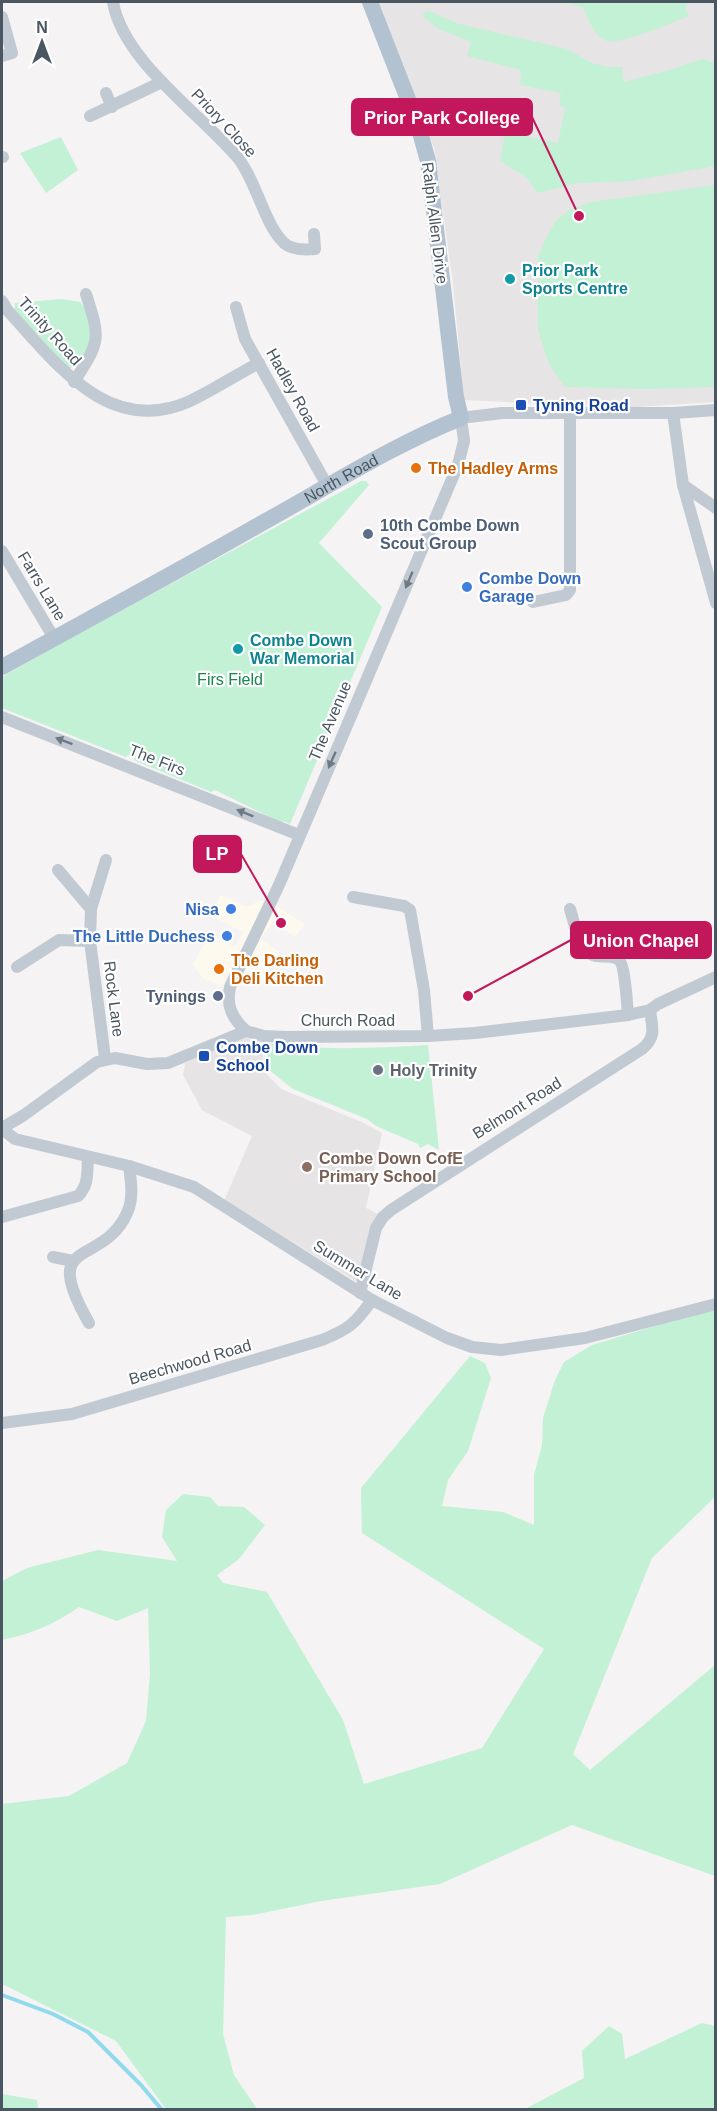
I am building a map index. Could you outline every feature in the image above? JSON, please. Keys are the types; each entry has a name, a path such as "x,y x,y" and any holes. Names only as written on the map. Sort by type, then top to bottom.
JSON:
{"main road":[{"name":"Ralph Allen Drive","path":"370,2 418,125 428,161 456,397 461,418"},
{"name":"North Road","path":"2,667 138,594 328,487 439,427 461,418"}],"street":[{"name":"Priory Close","path":"113,2 134,49 162,82 239,160 251,178 273,227 285,243 293,248 315,249 314,234"},
{"path":"2,17 12,53 2,56"},
{"path":"90,116 162,82"},
{"path":"106,93 112,107"},
{"name":"Trinity Road","path":"74,382 92,353 96,340 96,324 86,294"},
{"name":"Trinity Road","path":"2,301 8,311 74,382 104,400 126,408 148,411 170,408 190,401 259,363"},
{"name":"Hadley Road","path":"236,307 245,339 328,487"},
{"name":"North Road","path":"461,418 502,413 570,415 716,410"},
{"path":"673,413 683,485 716,603"},
{"path":"533,603 566,595 570,590 570,415"},
{"name":"The Avenue","path":"246,1031 237,1023 228,1004 230,987 274,895 458,465 464,441 461,418"},
{"path":"683,485 716,508"},
{"name":"Farrs Lane","path":"2,551 54,638"},
{"name":"The Firs","path":"2,717 299,835"},
{"name":"Rock Lane","path":"105,1058 90,941 91,909 106,860"},
{"path":"58,870 91,909"},
{"path":"353,897 404,906 410,910 428,1036"},
{"path":"570,909 584,948 595,956 619,960 624,967 628,1015"},
{"path":"16,967 59,940 90,941"},
{"name":"Church Road","path":"246,1031 264,1036 286,1037 428,1036 475,1033 628,1015 650,1010 716,977"},
{"name":"Belmont Road","path":"360,1293 376,1228 383,1217 435,1180 642,1049 650,1042 652,1035 650,1010"},
{"path":"2,1129 105,1058 147,1064 168,1063 246,1031"},
{"name":"Summer Lane","path":"2,1129 15,1139 129,1166 194,1188 372,1300 447,1338 472,1347 501,1350 585,1338 716,1304"},
{"path":"2,1217 78,1196 85,1189 88,1157"},
{"path":"89,1323 79,1305 70,1282 69,1272 76,1256 106,1240 127,1214 131,1193 129,1166"},
{"path":"52,1257 73,1262"},
{"name":"Beechwood Road","path":"2,1423 72,1414 322,1340 345,1330 358,1320 372,1300"}],"shaded area":[{"path":"378,2 715,2 715,402 621,408 464,400 453,283 434,148"},
{"path":"220,895 247,907 260,900 276,906 305,924 295,937 273,922 261,939 280,952 261,982 254,983 228,972 222,986 204,979 193,965 209,934 235,947 243,932 212,916"},
{"name":"Combe Down CofE Primary School","path":"244,1037 262,1041 264,1071 281,1089 364,1123 382,1133 366,1208 378,1214 357,1282 224,1201 252,1136 202,1110 183,1075 185,1063"}],"green space":[{"path":"561,2 694,2 685,5 689,16 623,40 607,41 602,39 592,27 583,7"},
{"path":"429,11 459,24 567,49 592,63 608,67 622,67 623,82 702,59 715,63 715,166 631,181 579,183 537,193 527,178 500,161 505,132 558,143 565,108 559,106 561,93 520,85 521,70 467,56 471,42 439,29 422,16"},
{"path":"61,137 78,170 46,193 20,153"},
{"path":"715,185 715,387 643,389 565,387 549,364 538,330 538,258 556,221 569,210 592,202"},
{"path":"62,299 80,302 87,310 94,338 85,358 73,368 68,368 14,312 15,303"},
{"name":"Firs Field","path":"361,481 366,481 369,485 319,543 382,607 290,824 283,821 282,823 215,790 211,792 136,761 128,755 126,757 2,708 2,677"},
{"path":"266,1043 327,1048 428,1045 439,1150 428,1144 420,1148 418,1144 376,1126 367,1119 293,1089 269,1070"},
{"path":"715,1308 715,1497 652,1558 573,1754 590,1770 715,1665 715,1876 572,1825 440,1884 321,1901 253,1915 226,1917 223,2034 234,2075 257,2109 166,2109 116,2041 2,1984 2,1804 69,1796 127,1763 146,1721 150,1674 148,1608 117,1621 79,1607 42,1628 2,1640 2,1581 27,1568 98,1550 177,1561 162,1537 166,1510 183,1494 210,1497 218,1506 244,1507 265,1525 239,1559 217,1575 223,1583 267,1592 343,1720 364,1784 482,1748 544,1649 362,1533 361,1488 470,1356 485,1363 491,1378 468,1451 448,1480 442,1506 503,1512 534,1525 534,1475 542,1445 543,1418 555,1380 564,1362 592,1345"},
{"path":"702,2023 715,2026 715,2109 525,2109 584,2078 582,2051 609,2026 622,2034 625,2059"},
{"path":"2,2094 37,2100 38,2109 2,2109"}],"waterway":[{"path":"2,1995 53,2014 88,2032 141,2085 162,2110"}],"place":[{"name":"Prior Park College","path":"579,216"},
{"name":"Prior Park Sports Centre","path":"510,279"},
{"name":"Tyning Road","path":"521,405"},
{"name":"The Hadley Arms","path":"416,468"},
{"name":"10th Combe Down Scout Group","path":"368,534"},
{"name":"Combe Down Garage","path":"467,587"},
{"name":"Combe Down War Memorial","path":"238,649"},
{"name":"Nisa","path":"231,909"},
{"name":"LP","path":"281,923"},
{"name":"The Little Duchess","path":"227,936"},
{"name":"The Darling Deli Kitchen","path":"219,969"},
{"name":"Tynings","path":"218,996"},
{"name":"Union Chapel","path":"468,996"},
{"name":"Combe Down School","path":"204,1056"},
{"name":"Holy Trinity","path":"378,1070"},
{"name":"Combe Down CofE Primary School","path":"307,1167"}]}
